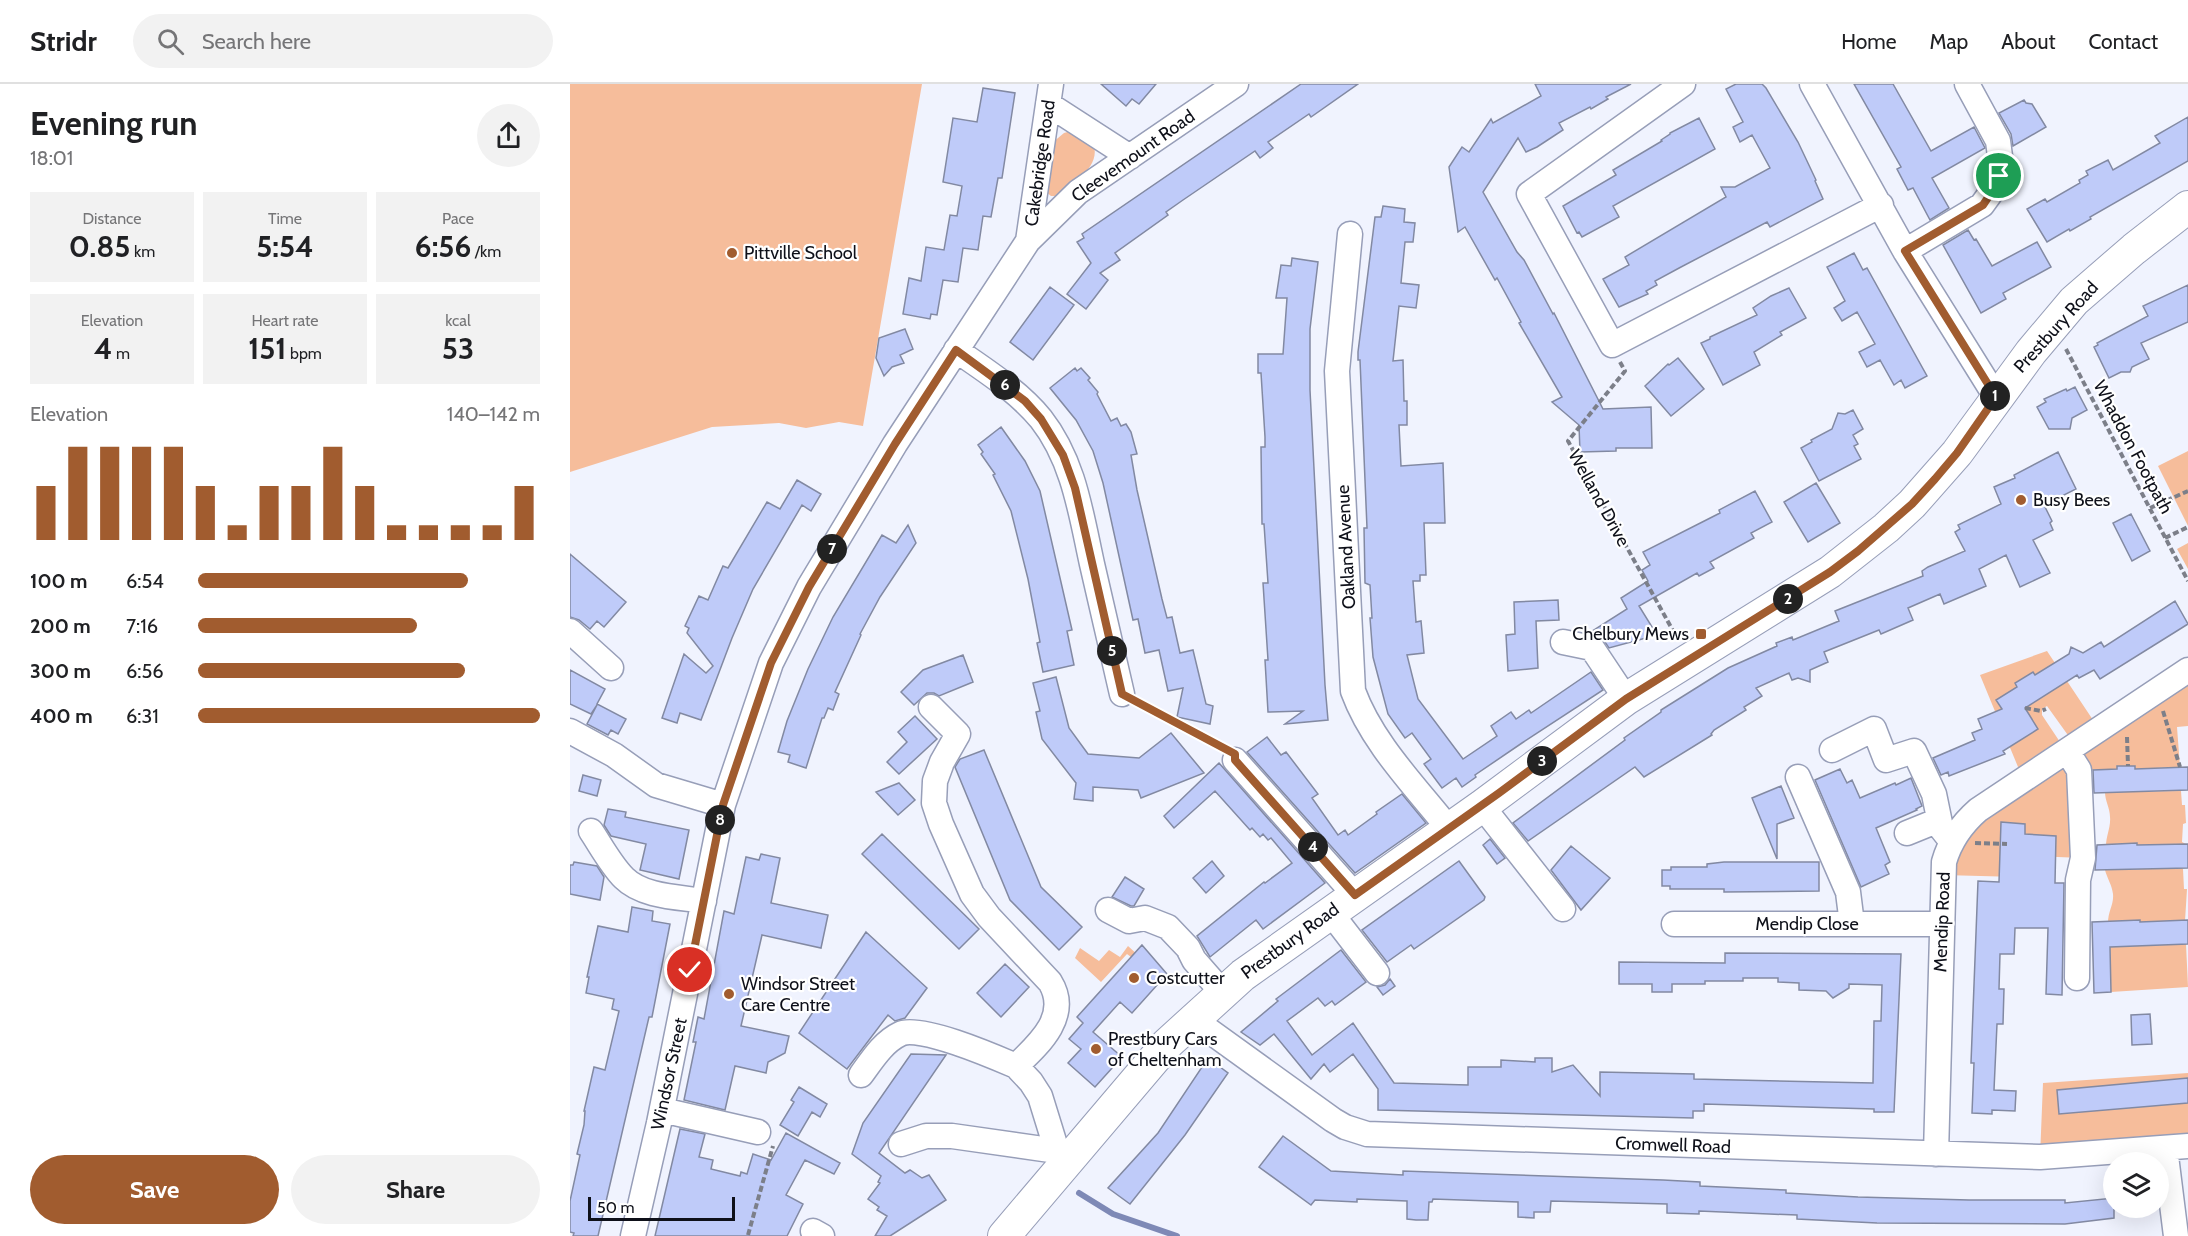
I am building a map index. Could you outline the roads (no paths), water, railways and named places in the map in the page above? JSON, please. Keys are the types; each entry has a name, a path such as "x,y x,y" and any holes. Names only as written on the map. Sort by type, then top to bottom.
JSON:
{"main road":[{"name":"Prestbury Road","path":"1004,1236 1062,1156 1193,1019 1242,975 1482,806 1626,699 1830,572 1886,528 1912,504 1950,462 1996,397 2074,301 2188,207"}],"street":[{"name":"Cleevemount Road","path":"723,805 771,663 809,587 895,444 1028,241 1078,192 1236,84"},
{"path":"1683,84 1529,194 1612,345 1881,205"},
{"path":"1812,84 1905,251 1996,397"},
{"path":"1905,251 1983,205 1995,187 2001,164 1998,141 1967,84"},
{"path":"1050,94 1130,157"},
{"name":"Cakebridge Road","path":"1028,241 1050,94"},
{"name":"Oakland Avenue","path":"1350,234 1337,372 1353,691 1359,708 1373,733 1449,829"},
{"path":"956,350 1025,401 1041,419 1063,455 1075,488 1122,694"},
{"path":"570,632 610,668"},
{"path":"1563,642 1592,648 1626,699"},
{"name":"Mendip Road","path":"1936,1154 1944,862 1952,842 1967,819 1978,810 2188,670"},
{"path":"931,707 958,734 942,762 935,781 933,803 941,824 972,894 989,917 1050,982 1057,996 1057,1011 1041,1043 1016,1066"},
{"path":"1832,750 1874,729 1886,760 1914,751 1934,794 1941,828 1952,842"},
{"path":"570,731 614,755 656,785 723,805"},
{"path":"2067,751 2079,770 2083,858 2078,880 2077,978"},
{"path":"1235,760 1343,904 1377,973"},
{"path":"1798,777 1848,892 1852,924"},
{"name":"Windsor Street","path":"633,1236 662,1110 723,805"},
{"path":"1482,806 1563,909"},
{"path":"1907,833 1939,820"},
{"path":"591,831 623,877 634,886 704,901"},
{"path":"1108,910 1129,921 1145,918 1168,927 1188,948 1194,960 1222,992"},
{"name":"Mendip Close","path":"1674,924 1941,924"},
{"name":"Cromwell Road","path":"1193,1019 1333,1120 1345,1127 1367,1134 2040,1157 2177,1147"},
{"path":"861,1075 887,1043 900,1033 912,1031 965,1045 1016,1066 1031,1082 1040,1096 1062,1156"},
{"path":"662,1110 758,1132"},
{"path":"901,1144 926,1136 952,1136 1062,1156"},
{"path":"2176,1236 2177,1147"}],"waterway":[{"path":"1079,1193 1113,1214 1177,1236"}],"place":[{"name":"Pittville School","path":"732,253"},
{"name":"Busy Bees","path":"2021,500"},
{"name":"Chelbury Mews","path":"1701,634"},
{"name":"Costcutter","path":"1134,978"},
{"name":"Windsor Street Care Centre","path":"729,994"},
{"name":"Prestbury Cars of Cheltenham","path":"1096,1049"}]}
